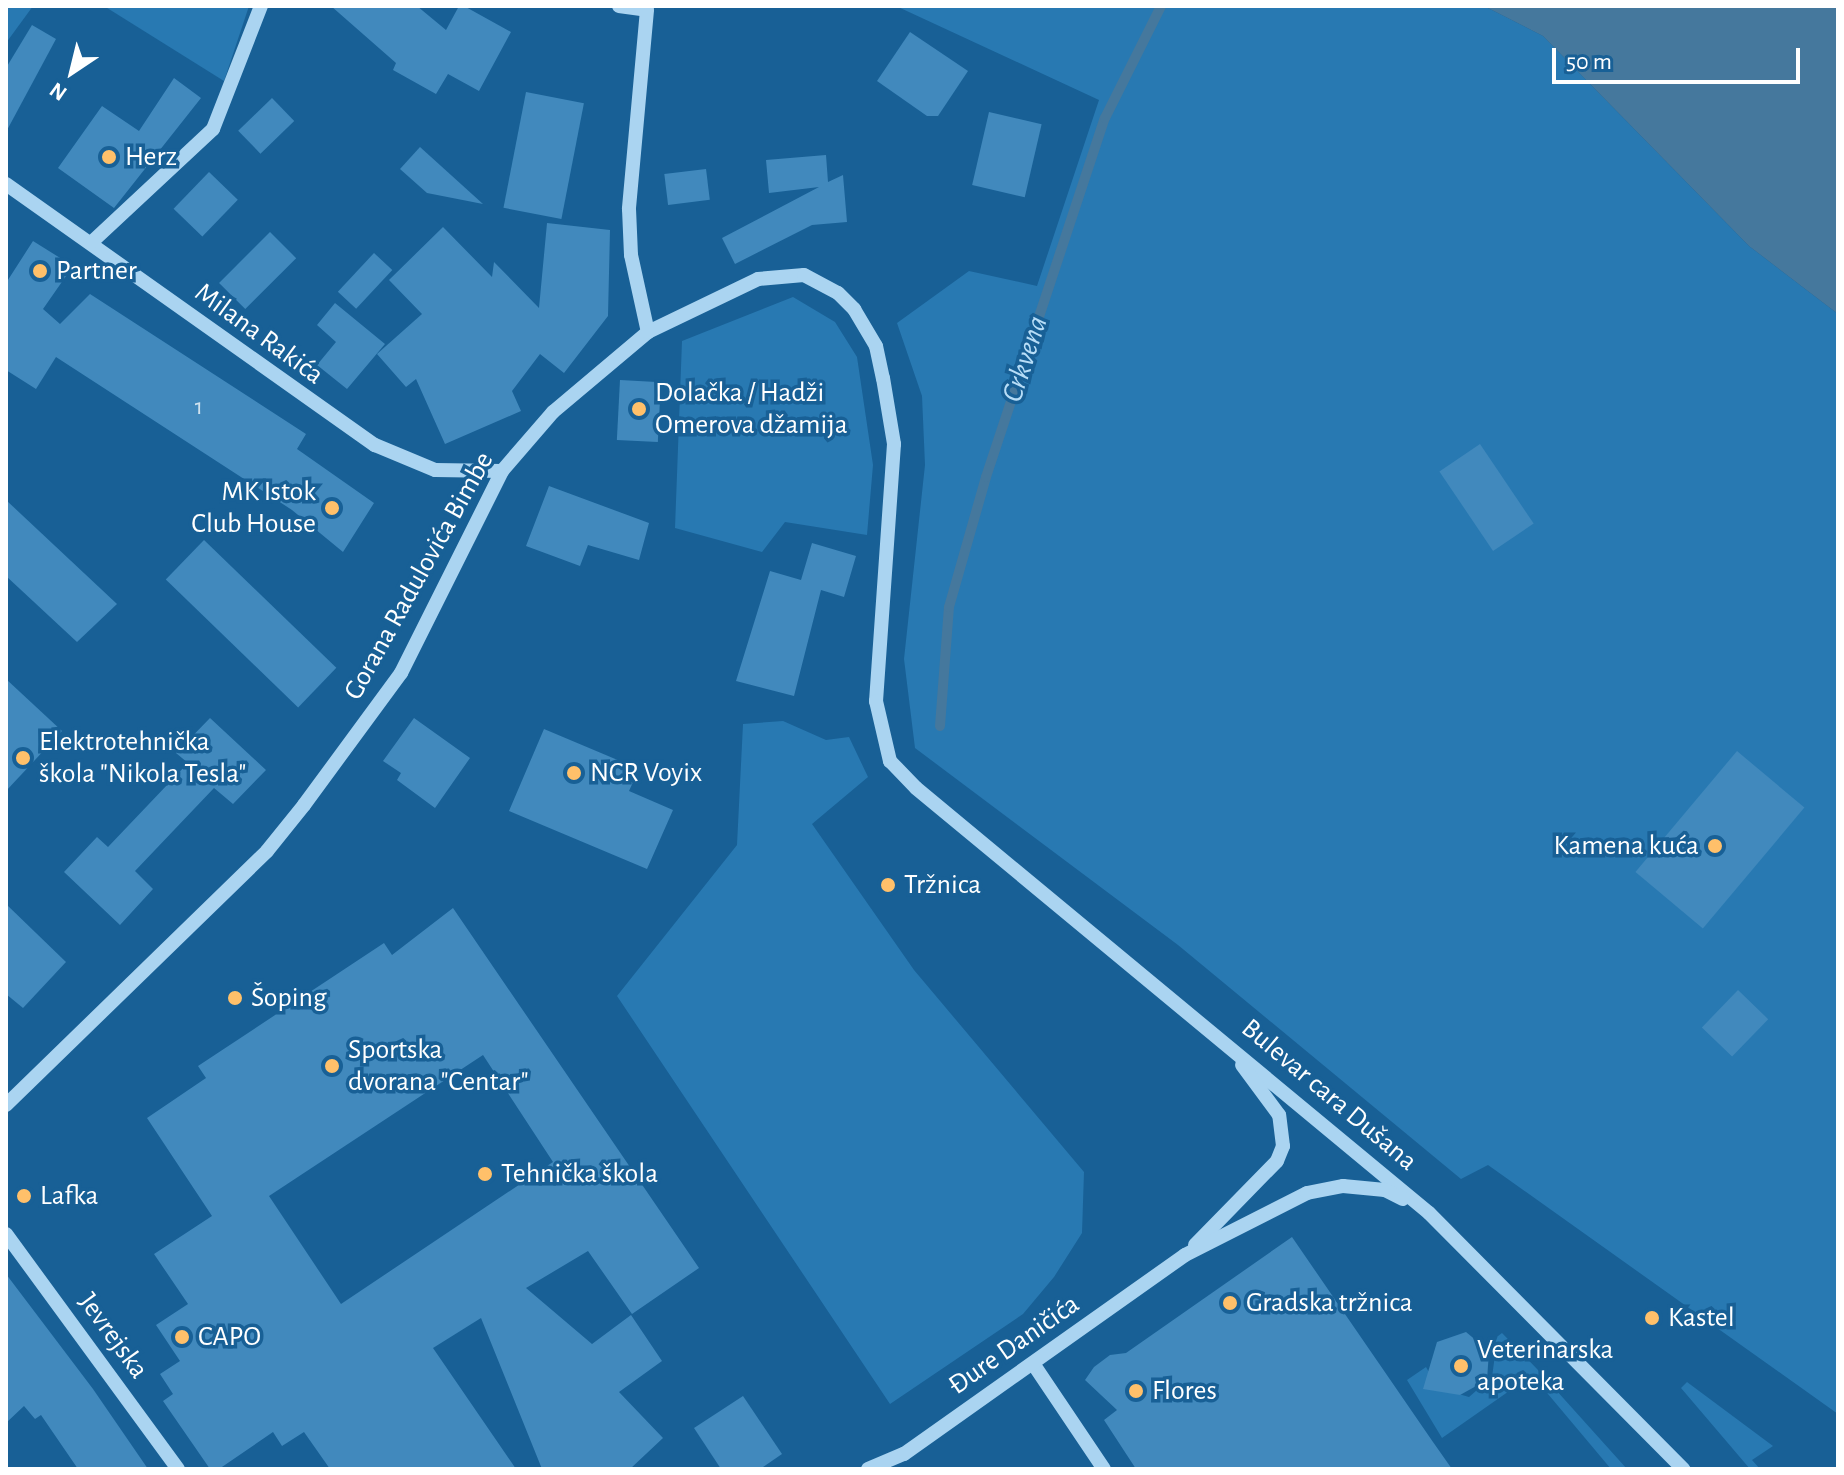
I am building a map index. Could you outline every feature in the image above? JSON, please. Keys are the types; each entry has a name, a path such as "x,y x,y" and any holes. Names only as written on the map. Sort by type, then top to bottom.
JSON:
{"street":[{"path":"93,241 213,129 261,6"},
{"path":"619,6 647,10 629,209 631,255 648,332"},
{"name":"Milana Rakića","path":"6,184 93,241 294,393 375,445 435,470 502,471"},
{"name":"Gorana Radulovića Bimbe","path":"6,1105 267,851 304,805 401,673 502,471 582,383 648,332 705,301 782,274 804,275 838,293 864,325 876,346 894,444 876,701 890,761 916,788"},
{"name":"Bulevar cara Dušana","path":"916,788 1429,1213 1683,1469"},
{"name":"Đure Daničića","path":"868,1469 904,1454 1034,1365 1185,1255 1277,1161 1283,1146 1279,1115 1222,1039"},
{"name":"Đure Daničića","path":"1185,1255 1326,1188 1385,1190 1429,1213"},
{"name":"Jevrejska","path":"6,1234 178,1469"},
{"path":"1034,1365 1104,1469"}],"shaded area":[{"path":"6,6 33,6 6,43"},
{"path":"104,6 249,6 224,81"},
{"path":"896,6 1484,6 1543,36 1749,246 1838,314 1838,1414 1488,1165 1461,1179 1178,945 915,748 904,659 925,465 922,396 897,323 969,271 1037,286 1099,100"},
{"path":"1484,6 1838,6 1838,314 1749,246 1543,36"},
{"path":"793,297 835,322 857,357 873,465 867,535 785,522 762,552 675,528 682,341"},
{"path":"783,721 826,740 849,737 868,777 812,824 914,970 1084,1172 1082,1233 1054,1277 1023,1314 890,1404 617,996 737,845 743,724"},
{"path":"1502,1333 1627,1469 1611,1469 1532,1375 1442,1438 1407,1380 1426,1367 1438,1388 1469,1397 1492,1377 1495,1355 1490,1342"},
{"path":"1687,1382 1773,1446 1752,1460 1760,1469 1750,1469 1681,1388"}],"building":[{"path":"331,6 417,6 446,30 459,6 464,6 511,32 479,91 448,74 436,94 393,70 396,63"},
{"path":"32,25 56,39 6,132 6,68"},
{"path":"910,32 968,71 938,116 927,116 877,81"},
{"name":"Herz","path":"174,78 201,98 114,208 58,168 102,106 139,131"},
{"path":"526,92 584,103 561,219 503,208"},
{"path":"272,98 294,121 260,154 238,131"},
{"path":"989,112 1042,124 1025,197 972,185"},
{"path":"420,147 483,204 427,193 400,169"},
{"path":"826,155 828,182 843,175 847,222 812,225 735,264 722,238 819,187 769,193 766,160"},
{"path":"706,169 710,200 668,205 664,174"},
{"path":"209,172 238,200 202,236 174,209"},
{"path":"547,223 610,230 608,316 564,373 540,354 512,391 521,411 445,444 416,379 406,387 377,354 422,314 389,280 443,227 492,277 494,262 539,308"},
{"path":"270,232 296,258 245,309 219,283"},
{"path":"33,241 73,266 43,309 60,324 90,294 306,434 297,449 374,503 343,552 292,510 56,357 36,389 6,370 6,283"},
{"path":"374,253 392,270 356,309 338,292"},
{"path":"335,303 385,344 347,389 317,365 336,342 317,325"},
{"name":"Dolačka / Hadži Omerova džamija","path":"620,380 661,382 658,442 617,440"},
{"path":"1480,444 1534,524 1493,551 1439,471"},
{"path":"549,486 649,523 639,560 588,545 580,566 526,546"},
{"path":"6,500 117,604 77,642 6,576"},
{"path":"204,540 336,668 298,707 166,580"},
{"path":"812,543 856,556 844,597 821,590 794,696 736,681 770,571 801,580"},
{"name":"Elektrotehnička škola \"Nikola Tesla\"","path":"6,679 62,731 6,791"},
{"path":"210,718 266,770 233,804 214,788 135,871 153,889 120,925 64,872 97,837 108,847 188,763 176,753"},
{"path":"414,718 470,758 435,808 397,780 401,773 383,761"},
{"path":"544,729 639,769 629,791 673,810 647,869 509,811"},
{"name":"Kamena kuća","path":"1737,751 1804,808 1703,929 1635,872"},
{"path":"6,904 66,962 23,1008 6,994"},
{"name":"Tehnička škola","path":"453,908 699,1268 632,1314 588,1251 526,1288 592,1344 631,1315 662,1361 619,1392 663,1438 630,1469 542,1469 481,1318 433,1348 516,1469 330,1469 304,1432 282,1446 273,1432 219,1469 210,1469 163,1401 173,1394 160,1374 180,1361 156,1325 188,1304 154,1254 212,1216 147,1118 206,1078 198,1066 384,943 392,955","holes":["483,1055 553,1162 341,1304 269,1196"]},
{"path":"1738,990 1768,1019 1732,1057 1702,1027"},
{"name":"Gradska tržnica","path":"1292,1237 1452,1469 1136,1469 1104,1420 1117,1410 1085,1380 1094,1367 1110,1355 1126,1353"},
{"path":"6,1274 93,1389 148,1469 78,1469 41,1415 35,1419 24,1406 6,1423"},
{"name":"Veterinarska apoteka","path":"1466,1332 1489,1351 1487,1380 1460,1395 1423,1389 1437,1342"},
{"path":"743,1396 782,1454 760,1469 721,1469 694,1428"}],"waterway":[{"name":"Crkvena","path":"940,726 949,607 986,477 1105,118 1161,6"}],"place":[{"name":"Herz","path":"109,157"},
{"name":"Partner","path":"40,271"},
{"name":"Dolačka / Hadži Omerova džamija","path":"639,409"},
{"name":"MK Istok Club House","path":"332,508"},
{"name":"Elektrotehnička škola \"Nikola Tesla\"","path":"23,758"},
{"name":"NCR Voyix","path":"574,773"},
{"name":"Kamena kuća","path":"1715,846"},
{"name":"Tržnica","path":"888,885"},
{"name":"Šoping","path":"235,998"},
{"name":"Sportska dvorana \"Centar\"","path":"332,1066"},
{"name":"Tehnička škola","path":"485,1174"},
{"name":"Lafka","path":"24,1196"},
{"name":"Gradska tržnica","path":"1230,1303"},
{"name":"Kastel","path":"1652,1318"},
{"name":"CAPO","path":"182,1337"},
{"name":"Veterinarska apoteka","path":"1461,1366"},
{"name":"Flores","path":"1136,1391"}]}
